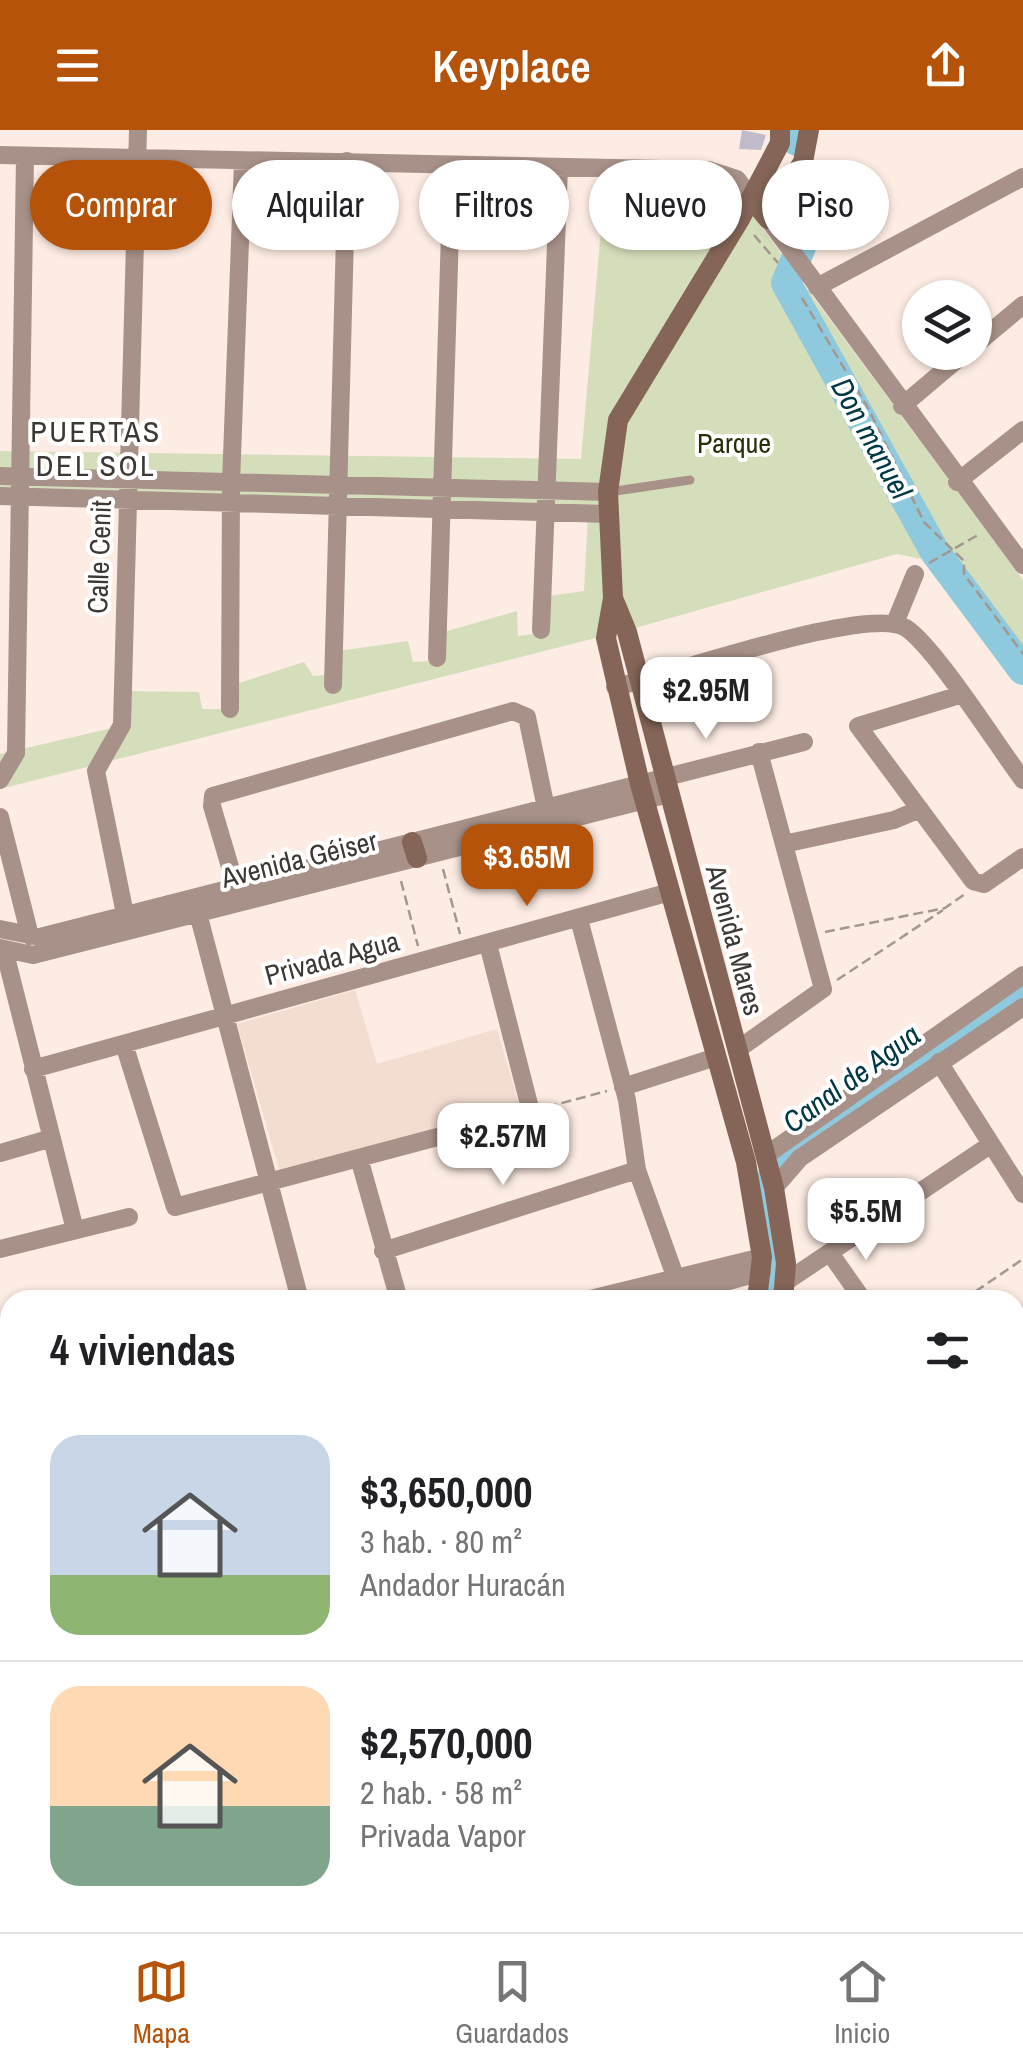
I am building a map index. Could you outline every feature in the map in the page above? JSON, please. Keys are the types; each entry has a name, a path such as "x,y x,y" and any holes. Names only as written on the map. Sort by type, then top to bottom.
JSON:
{"main road":[{"name":"Avenida Mares","path":"742,215 780,143 780,130"},
{"path":"803,160 808,130"},
{"path":"751,198 762,212"},
{"name":"Avenida Mares","path":"721,250 618,420 608,492 613,598 606,638 615,686 670,892 737,1050 774,1188 785,1290"},
{"name":"Avenida Mares","path":"613,598 667,786 716,1057 746,1162 762,1265 758,1290"}],"street":[{"name":"Calle Cenit","path":"126,914 96,781 98,762 122,726 138,130"},
{"path":"0,155 232,161"},
{"path":"0,780 16,752 26,156"},
{"path":"569,168 709,170 737,179 751,198"},
{"path":"809,285 1023,176"},
{"path":"230,709 231,493 241,250"},
{"path":"333,685 345,250"},
{"path":"436,658 449,250"},
{"path":"541,630 555,250"},
{"path":"790,250 809,285 1022,563"},
{"path":"992,331 1023,305"},
{"path":"902,406 945,370"},
{"path":"957,482 1023,430"},
{"path":"0,476 128,489 545,502 608,514"},
{"path":"0,496 128,489"},
{"path":"545,502 608,492"},
{"path":"895,623 914,574"},
{"path":"615,686 850,623 895,623 919,640 1023,780"},
{"path":"960,696 858,726 978,884 1023,857"},
{"path":"236,887 212,806 213,796 513,711 527,717 546,808"},
{"name":"Avenida Géiser","path":"0,929 30,936 126,914 196,905 236,887 408,854 439,852 667,786 759,752 804,742"},
{"path":"737,1050 823,989 759,752"},
{"name":"Avenida Géiser","path":"2,948 33,955 196,905 408,854 546,808 643,792"},
{"path":"784,844 894,820 920,809"},
{"path":"0,817 30,936"},
{"name":"Privada Agua","path":"34,1069 670,892"},
{"path":"196,905 266,1185 297,1290"},
{"path":"579,919 623,1087 638,1170 674,1276"},
{"path":"124,1044 174,1206 266,1185 531,1112 488,944"},
{"path":"2,948 75,1230"},
{"path":"765,1156 1023,974"},
{"path":"774,1188 800,1158 1022,1011"},
{"path":"623,1087 716,1057"},
{"path":"940,1062 1023,1194"},
{"path":"0,1152 52,1138"},
{"path":"785,1290 830,1253 990,1145"},
{"path":"360,1158 396,1290"},
{"path":"384,1251 638,1170"},
{"path":"0,1249 129,1217"},
{"path":"830,1253 856,1290"},
{"path":"623,1290 674,1276 762,1265"},
{"path":"688,1290 762,1265"}],"lane":[{"path":"608,492 690,480"}],"path":[{"path":"742,221 782,268"},
{"path":"809,285 924,522 964,561 964,574 1023,654"},
{"path":"931,561 993,527"},
{"path":"439,852 464,950"},
{"path":"408,854 423,962"},
{"path":"823,989 978,884"},
{"path":"809,936 944,908"},
{"path":"531,1112 623,1087"},
{"path":"978,1290 1023,1259"}],"shaded area":[{"path":"355,990 377,1064 497,1029 519,1104 280,1173 237,1024"}],"green space":[{"name":"Parque","path":"742,201 762,228 762,250 778,250 1023,580 1023,680 931,561 897,554 635,628 0,789 0,754 121,726 123,691 199,692 202,709 230,709 230,686 304,662 313,676 333,674 338,651 408,641 413,662 430,661 437,634 517,611 518,636 540,633 542,597 584,591 588,514 0,498 0,451 581,459 599,250 742,250"}],"building":[{"path":"742,130 766,135 761,150 739,149"}],"waterway":[{"name":"Don manuel","path":"797,141 798,130"},
{"name":"Don manuel","path":"800,250 786,283 935,552 1023,670"},
{"name":"Canal de Agua","path":"771,1290 765,1194 769,1170 1023,988"}],"district":[{"name":"PUERTAS DEL SOL","path":"96,448"}]}
